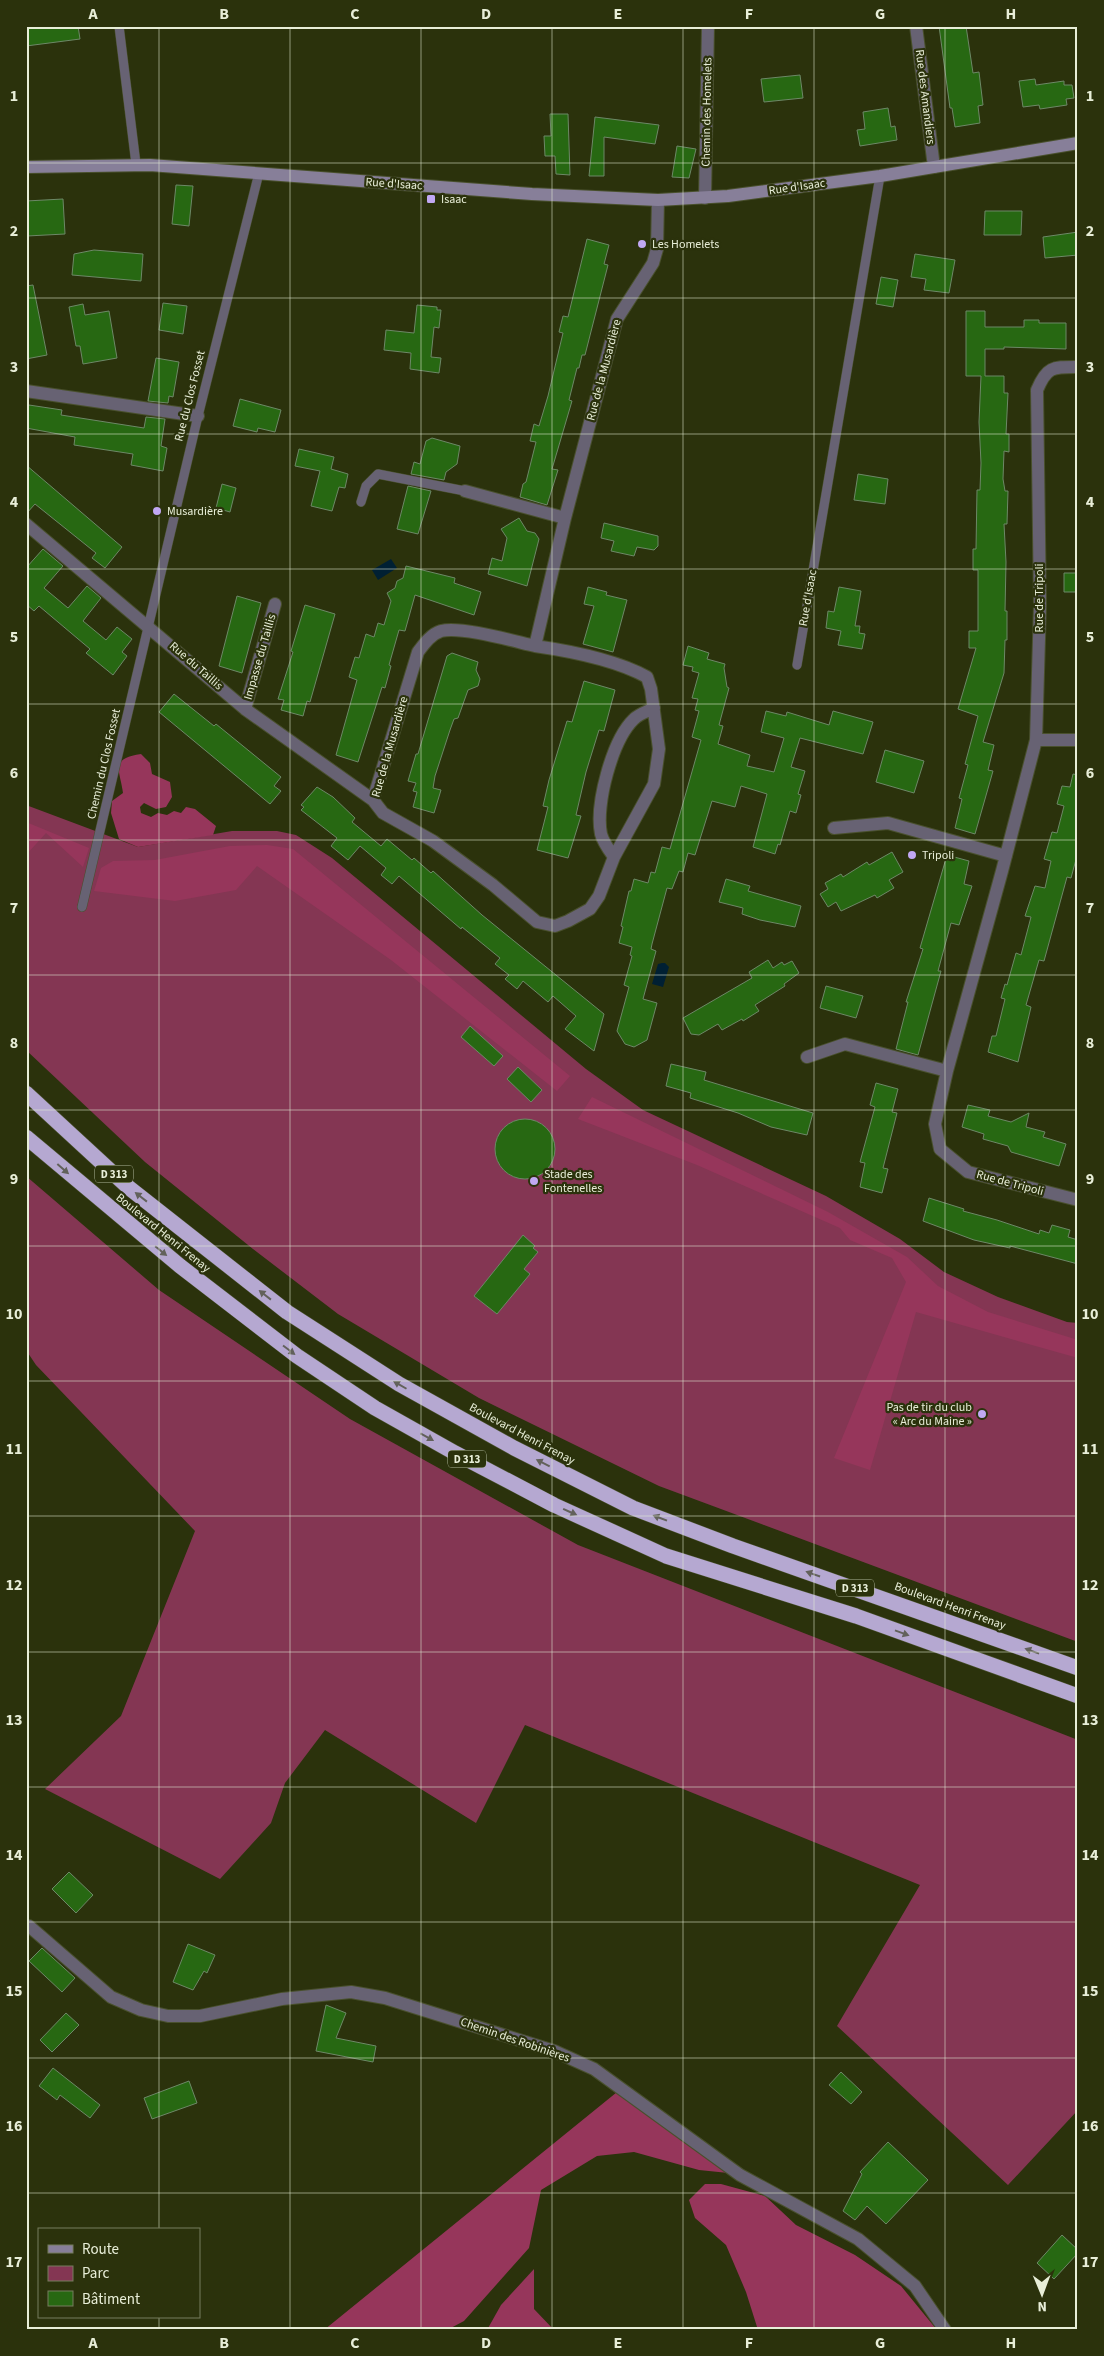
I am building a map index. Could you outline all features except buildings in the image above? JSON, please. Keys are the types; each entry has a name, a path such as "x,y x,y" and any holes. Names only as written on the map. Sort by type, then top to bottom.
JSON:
{"highway":[{"name":"Boulevard Henri Frenay","path":"26,1093 128,1187 287,1312 399,1384 514,1448 633,1508 733,1546 1078,1668"},
{"name":"Boulevard Henri Frenay","path":"26,1137 173,1261 297,1356 375,1408 455,1453 554,1505 666,1556 856,1616 1078,1696"}],"street":[{"name":"Chemin des Homelets","path":"705,198 708,26"},
{"name":"Rue des Amandiers","path":"916,26 934,167"},
{"name":"Rue d'Isaac","path":"26,167 136,164 532,194 658,200 705,198 880,176 1078,143"},
{"name":"Rue de la Musardière","path":"535,646 564,518 617,319 653,263 657,249 658,200"},
{"name":"Rue de Tripoli","path":"1078,367 1053,368 1043,375 1036,390 1040,605 1036,740 947,1071 935,1124 940,1149 968,1172 1078,1200"},
{"path":"26,391 198,416"},
{"path":"465,491 564,518"},
{"name":"Rue du Taillis","path":"26,524 246,709 373,800"},
{"name":"Impasse du Taillis","path":"246,709 275,604"},
{"name":"Rue de la Musardière","path":"441,631 460,631 556,649 633,670 647,677 654,708 660,749 654,784 614,857 599,896 590,909 568,922 555,926 537,922 493,885 433,842 383,813 373,800 418,652 430,638 441,631"},
{"path":"614,857 602,836 599,811 606,778 616,747 634,719 654,708"},
{"path":"1036,740 1078,740"},
{"path":"834,828 888,823 1006,856"},
{"path":"806,1057 845,1044 947,1071"},
{"name":"Chemin des Robinières","path":"28,1926 112,1997 141,2010 168,2016 200,2016 282,1999 351,1992 385,1998 554,2051 594,2069 740,2175 858,2239 915,2286 945,2330"}],"lane":[{"path":"119,26 136,164"},
{"name":"Rue du Clos Fosset","path":"149,626 198,416 259,173"},
{"name":"Rue d'Isaac","path":"797,665 880,176"},
{"path":"361,502 366,486 378,474 465,491"},
{"name":"Chemin du Clos Fosset","path":"82,907 149,626"}],"green space":[{"name":"Stade des Fontenelles","path":"26,805 138,847 232,831 277,831 296,835 332,858 586,1069 643,1110 826,1196 900,1239 944,1272 998,1297 1067,1322 1078,1323 1078,1642 659,1486 479,1398 338,1314 253,1249 145,1162 26,1050"},
{"path":"26,1176 159,1290 350,1419 578,1545 1078,1740 1078,2110 1008,2185 837,2026 920,1885 525,1725 476,1823 325,1730 285,1783 271,1823 220,1879 45,1789 121,1716 195,1531 36,1365 26,1350"}],"shaded area":[{"path":"141,754 150,763 152,774 170,782 172,797 166,807 156,809 144,803 140,807 141,813 151,817 158,813 167,815 174,811 181,813 186,807 195,809 216,826 213,835 138,847 119,839 111,813 112,801 123,793 119,772 120,762 131,756"},
{"path":"26,822 89,848 83,867 46,833 26,855"},
{"path":"267,845 293,849 570,1076 557,1091 391,960 257,866 236,890 175,901 94,891 101,868 113,861 155,860 230,846"},
{"path":"592,1097 828,1212 907,1257 938,1286 988,1312 1078,1340 1078,1358 916,1312 870,1470 834,1458 906,1282 892,1258 850,1240 840,1228 697,1165 578,1119"},
{"path":"622,2088 748,2175 699,2170 634,2152 597,2156 541,2190 529,2248 464,2321 447,2330 324,2330"},
{"path":"705,2184 721,2184 765,2196 796,2225 855,2255 901,2286 937,2330 758,2330 746,2292 726,2245 695,2218 689,2200"},
{"path":"534,2269 534,2309 554,2330 487,2330 501,2305"}],"water":[{"path":"391,559 397,568 378,580 372,570"},
{"path":"662,963 669,967 663,987 652,984 658,964"}],"place":[{"name":"Isaac","path":"431,199"},
{"name":"Les Homelets","path":"642,244"},
{"name":"Musardière","path":"157,511"},
{"name":"Tripoli","path":"912,855"},
{"name":"Stade des Fontenelles","path":"534,1181"},
{"name":"Pas de tir du club « Arc du Maine »","path":"982,1414"}]}
